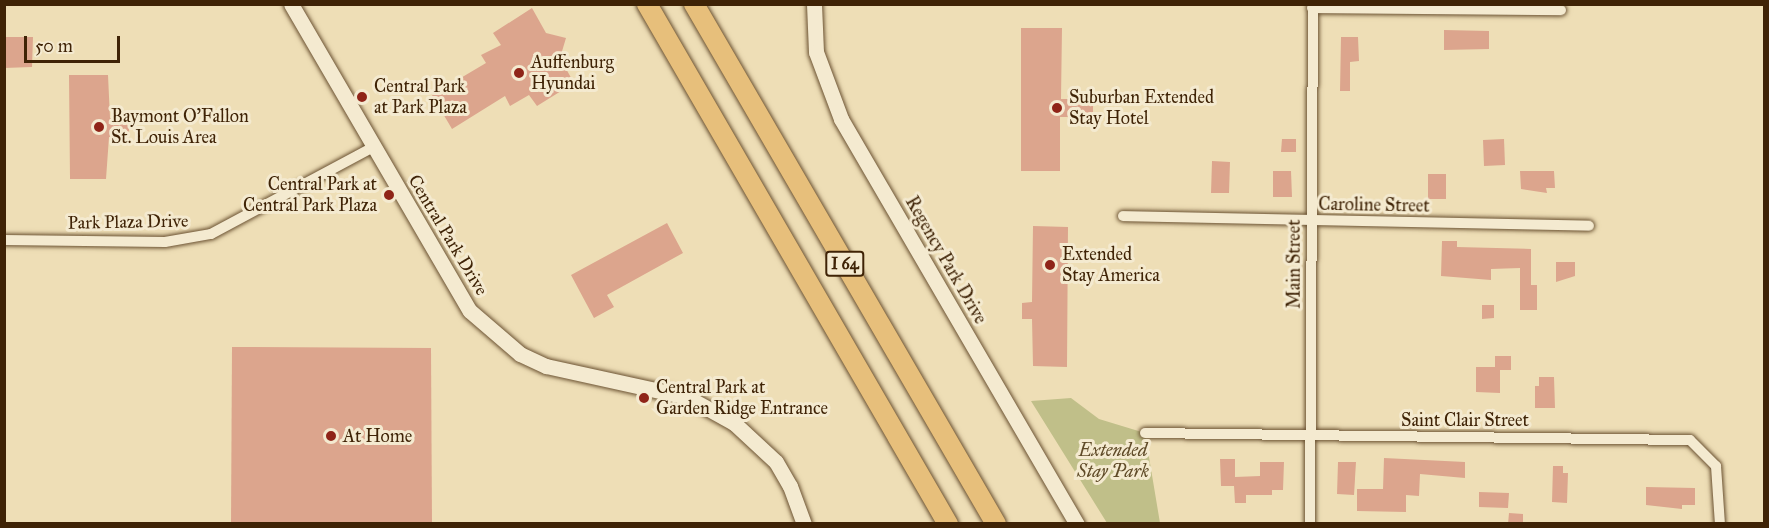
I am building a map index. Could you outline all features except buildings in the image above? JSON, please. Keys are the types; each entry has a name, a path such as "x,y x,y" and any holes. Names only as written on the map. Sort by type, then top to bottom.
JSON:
{"highway":[{"name":"I 64","path":"647,4 948,524"},
{"name":"I 64","path":"694,4 996,524"}],"street":[{"name":"Central Park Drive","path":"291,4 452,284 470,311 520,354 546,366 687,397 710,408 755,439 776,462 790,486 804,524"},
{"name":"Regency Park Drive","path":"814,4 816,52 841,119 1077,524"},
{"path":"1312,6 1561,10"},
{"name":"Main Street","path":"1310,524 1312,6"},
{"name":"Park Plaza Drive","path":"4,240 192,239 236,224 373,147"},
{"name":"Caroline Street","path":"1122,216 1589,226"},
{"name":"Saint Clair Street","path":"1145,433 1690,440 1716,466 1720,524"}],"green space":[{"name":"Extended Stay Park","path":"1071,398 1099,419 1145,433 1160,523 1107,523 1031,401"}],"place":[{"name":"Auffenburg Hyundai","path":"519,73"},
{"name":"Central Park at Park Plaza","path":"362,97"},
{"name":"Suburban Extended Stay Hotel","path":"1057,108"},
{"name":"Baymont O'Fallon St. Louis Area","path":"99,127"},
{"name":"Central Park at Central Park Plaza","path":"389,195"},
{"name":"Extended Stay America","path":"1050,265"},
{"name":"Central Park at Garden Ridge Entrance","path":"644,398"},
{"name":"At Home","path":"331,436"}]}
